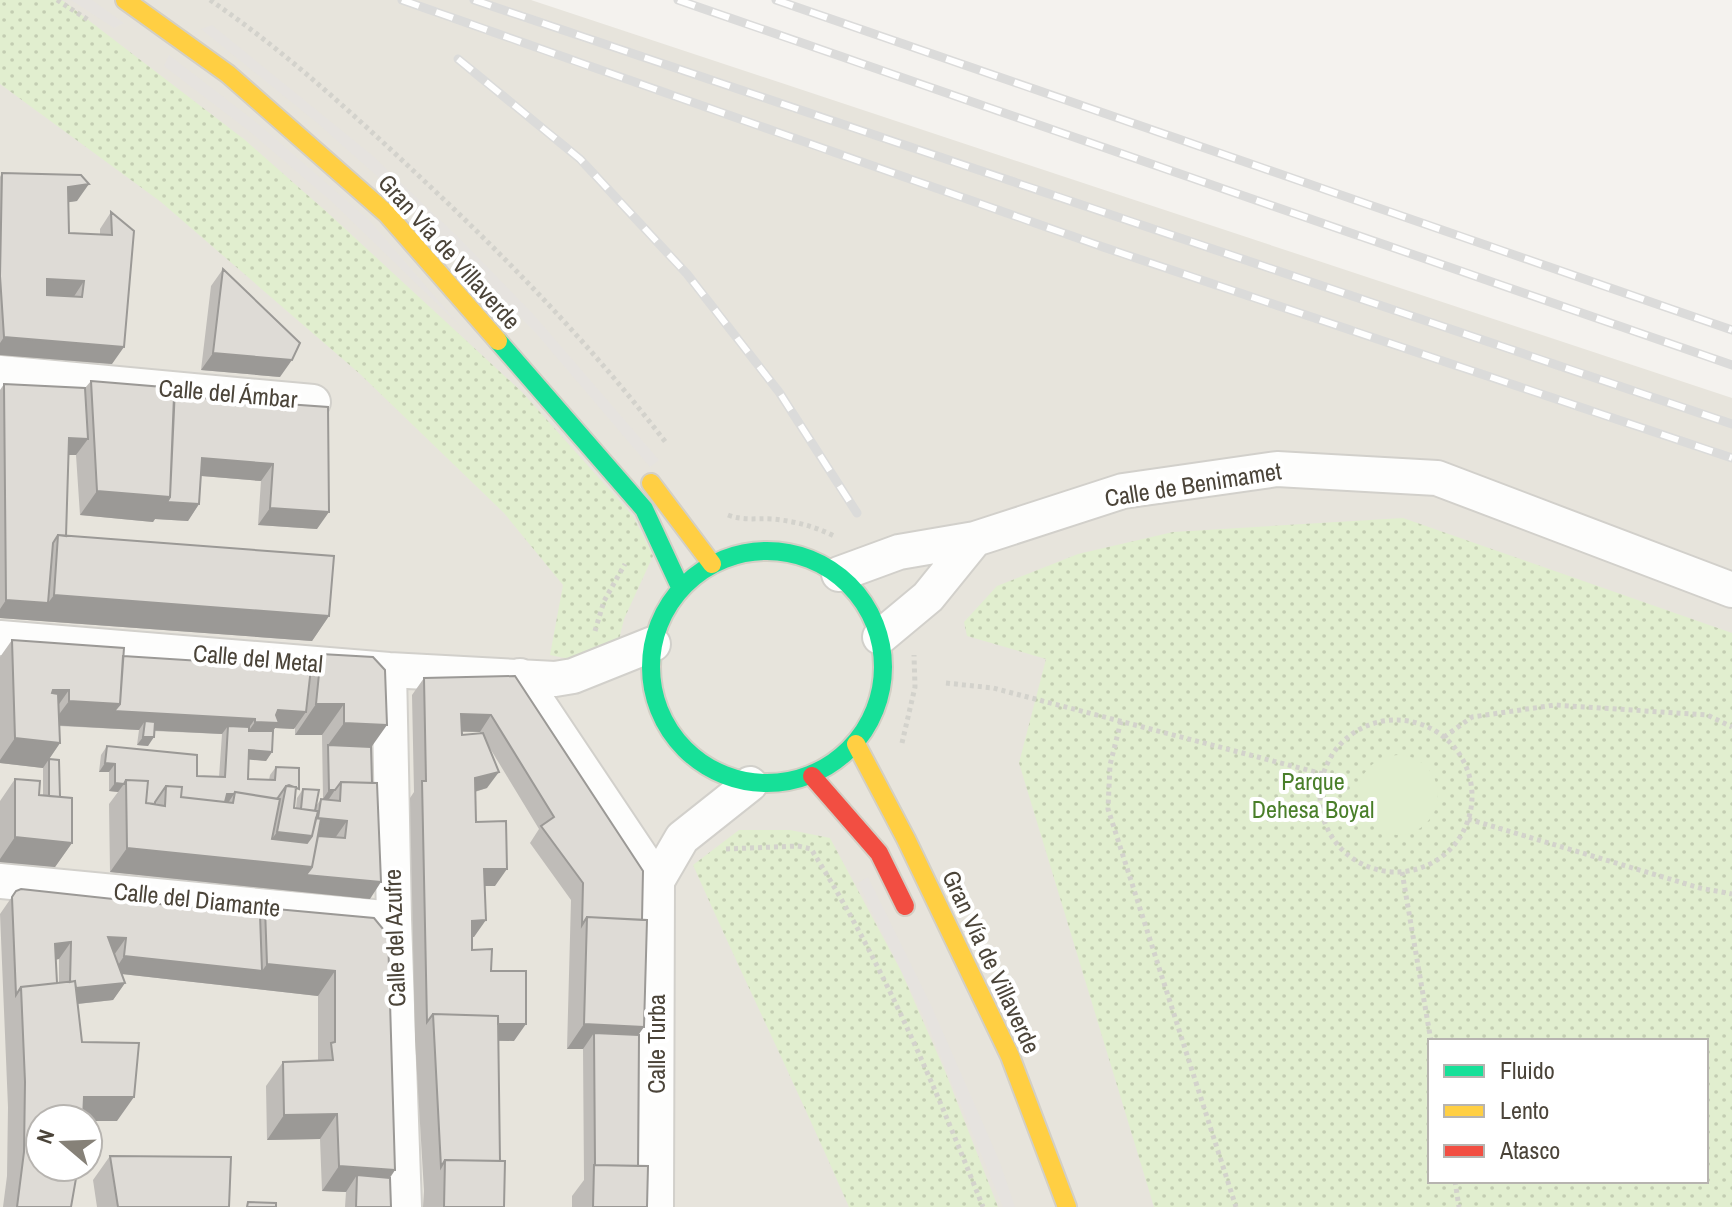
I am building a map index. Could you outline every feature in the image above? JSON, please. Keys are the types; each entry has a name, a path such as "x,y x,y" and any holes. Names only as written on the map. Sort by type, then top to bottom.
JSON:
{"street":[{"name":"Gran Vía de Villaverde","path":"125,0 228,74 387,214 644,509 681,589"},
{"name":"Gran Vía de Villaverde","path":"145,0 249,77 394,201 456,265"},
{"name":"Calle del Ámbar","path":"0,373 313,402"},
{"path":"639,469 712,564"},
{"name":"Calle de Benimamet","path":"841,558 975,539 1123,491 1277,469 1437,478 1732,590"},
{"path":"880,637 928,597 975,539"},
{"path":"777,550 810,558 841,558 865,602 880,637 884,675 876,712 856,744 836,762 812,776 782,784 750,784 714,772 684,750 662,718 651,682 653,644 659,624 681,589 712,564 743,552 777,550"},
{"name":"Calle del Metal","path":"0,638 389,670 555,679 573,676 653,644"},
{"name":"Calle del Azufre","path":"389,670 404,1207"},
{"path":"520,676 657,881"},
{"name":"Gran Vía de Villaverde","path":"856,744 906,839 1010,1056 1067,1207"},
{"path":"812,776 879,853 914,923"},
{"name":"Calle Turba","path":"656,1207 657,881 682,838 750,784"},
{"name":"Calle del Diamante","path":"0,881 394,919"}],"path":[{"path":"57,0 94,23"},
{"path":"210,0 315,82 474,227 589,347 676,456"},
{"path":"720,510 746,521 771,519 803,524 841,558"},
{"path":"573,676 590,643 604,601 625,565 625,554"},
{"path":"946,683 993,688 1323,774"},
{"path":"1444,737 1472,717 1555,705 1707,715 1732,727"},
{"path":"1399,720 1423,724 1444,737 1459,754 1469,774 1471,797 1468,819 1458,839 1443,855 1424,867 1402,872 1378,870 1355,861 1336,844 1324,823 1319,798 1323,774 1334,751 1352,734 1374,723 1399,720"},
{"path":"1121,721 1110,765 1108,809 1236,1207"},
{"path":"1468,819 1700,888 1732,894"},
{"path":"717,849 758,850 798,846 811,849 845,903 878,965 927,1071 983,1207"},
{"path":"1402,872 1431,1039"},
{"path":"1455,1183 1459,1207"}],"shaded area":[{"path":"0,0 531,0 1732,398 1732,1207 0,1207"},
{"path":"71,0 92,0 124,23 114,28"},
{"path":"212,25 373,156 458,237 534,315 659,460 650,467 535,332 397,194 316,122 201,29"},
{"path":"169,55 262,127 370,221 461,327 331,201 249,131 164,66"},
{"path":"868,877 930,1003 999,1160 1015,1207 1003,1207 927,1023 858,883"}],"green space":[{"path":"0,0 62,0 245,140 522,392 633,516 653,556 624,619 616,652 574,660 550,655 563,585 504,513 360,374 161,202 0,84"},
{"name":"Parque Dehesa Boyal","path":"1403,518 1732,633 1732,1207 1154,1207 1019,763 1046,659 967,636 964,622 997,586 1078,554 1173,532"},
{"path":"1398,755 1426,767 1438,795 1426,823 1398,835 1370,823 1358,795 1370,767"},
{"path":"739,830 790,830 830,838 901,971 945,1071 998,1207 849,1207 693,865"}],"building":[{"path":"2,173 81,175 89,184 68,187 69,233 112,235 111,212 134,231 124,347 4,337 0,276","holes":["47,279 84,281 82,297 47,295"]},
{"path":"223,269 300,343 292,360 213,353"},
{"path":"91,381 175,388 170,497 97,491"},
{"path":"4,384 85,388 88,439 69,438 66,536 58,535 53,543 48,603 6,600"},
{"path":"174,396 328,407 329,512 270,508 273,464 202,458 199,504 167,502 170,497"},
{"path":"58,535 334,556 329,616 54,595"},
{"path":"12,640 124,648 120,704 69,701 69,690 53,690 52,693 58,694 60,743 15,738"},
{"path":"321,654 373,657 385,670 387,725 344,723 344,704 316,704"},
{"path":"123,656 311,668 306,712 278,710 279,723 114,711 120,704"},
{"path":"515,676 643,871 642,920 587,917 582,925 583,883 541,826 554,817 491,715 461,714 462,735 483,733 499,772 475,778 476,822 506,821 507,869 484,869 486,920 472,921 472,950 492,949 491,971 526,971 526,1024 498,1024 498,1016 433,1014 427,1022 422,781 426,781 424,678"},
{"path":"145,721 155,722 154,737 143,737"},
{"path":"228,726 249,727 249,731 273,731 272,752 249,750 248,779 275,780 276,767 299,768 299,789 286,786 277,799 235,792 227,794 225,802 181,797 182,787 166,786 155,804 146,803 148,781 115,783 115,764 105,763 107,746 197,755 197,776 225,777"},
{"path":"328,745 371,747 372,783 341,782 335,790 329,790"},
{"path":"49,759 59,760 60,797 49,796"},
{"path":"15,779 40,781 39,795 72,798 72,843 15,837"},
{"path":"126,780 148,781 146,803 165,806 166,786 182,787 181,797 233,803 235,792 280,799 272,839 307,843 316,818 321,819 312,867 127,848"},
{"path":"341,782 377,783 381,882 306,875 312,867 318,836 345,838 347,821 318,818 321,799 340,801"},
{"path":"286,786 296,787 294,808 318,811 312,836 277,832"},
{"path":"303,789 319,790 315,811 301,809"},
{"path":"21,889 260,915 262,971 124,956 126,938 108,937 125,983 76,988 75,981 70,982 71,942 55,944 57,983 21,987 16,995 12,897"},
{"path":"265,908 374,918 388,935 395,1170 339,1166 337,1114 284,1115 283,1062 333,1060 335,971 267,964"},
{"path":"587,917 647,920 644,1027 584,1024"},
{"path":"75,981 82,1042 139,1043 134,1097 84,1097 84,1103 25,1103 21,987"},
{"path":"433,1014 498,1016 500,1161 445,1160 441,1167"},
{"path":"594,1033 639,1035 638,1166 595,1165"},
{"path":"24,1152 24,1183 75,1183 71,1207 17,1207"},
{"path":"110,1156 231,1157 229,1207 118,1207"},
{"path":"445,1160 505,1161 504,1207 444,1207"},
{"path":"594,1165 648,1166 647,1207 593,1207"},
{"path":"357,1175 390,1178 391,1207 356,1207"},
{"path":"248,1202 276,1203 276,1207 247,1207"}],"railway":[{"path":"402,0 1103,247 1732,458"},
{"path":"474,0 1732,424"},
{"path":"678,0 1732,365"},
{"path":"776,0 1732,330"},
{"path":"458,59 580,159 687,274 779,392 857,513"}],"traffic: fast":[{"path":"498,341 644,509 681,589"},
{"path":"767,551 790,553 811,560 832,570 849,585 864,602 874,623 881,644 883,667 881,690 874,711 864,732 849,749 832,764 811,774 790,781 767,783 744,781 723,774 702,764 685,749 670,732 660,711 653,690 651,667 653,644 660,623 670,602 685,585 702,570 723,560 744,553 767,551"}],"traffic: slow":[{"path":"125,0 228,74 387,214 498,341"},
{"path":"651,483 712,564"},
{"path":"856,744 906,839 1010,1056 1067,1207"}],"traffic: jam":[{"path":"812,776 879,853 905,906"}]}
